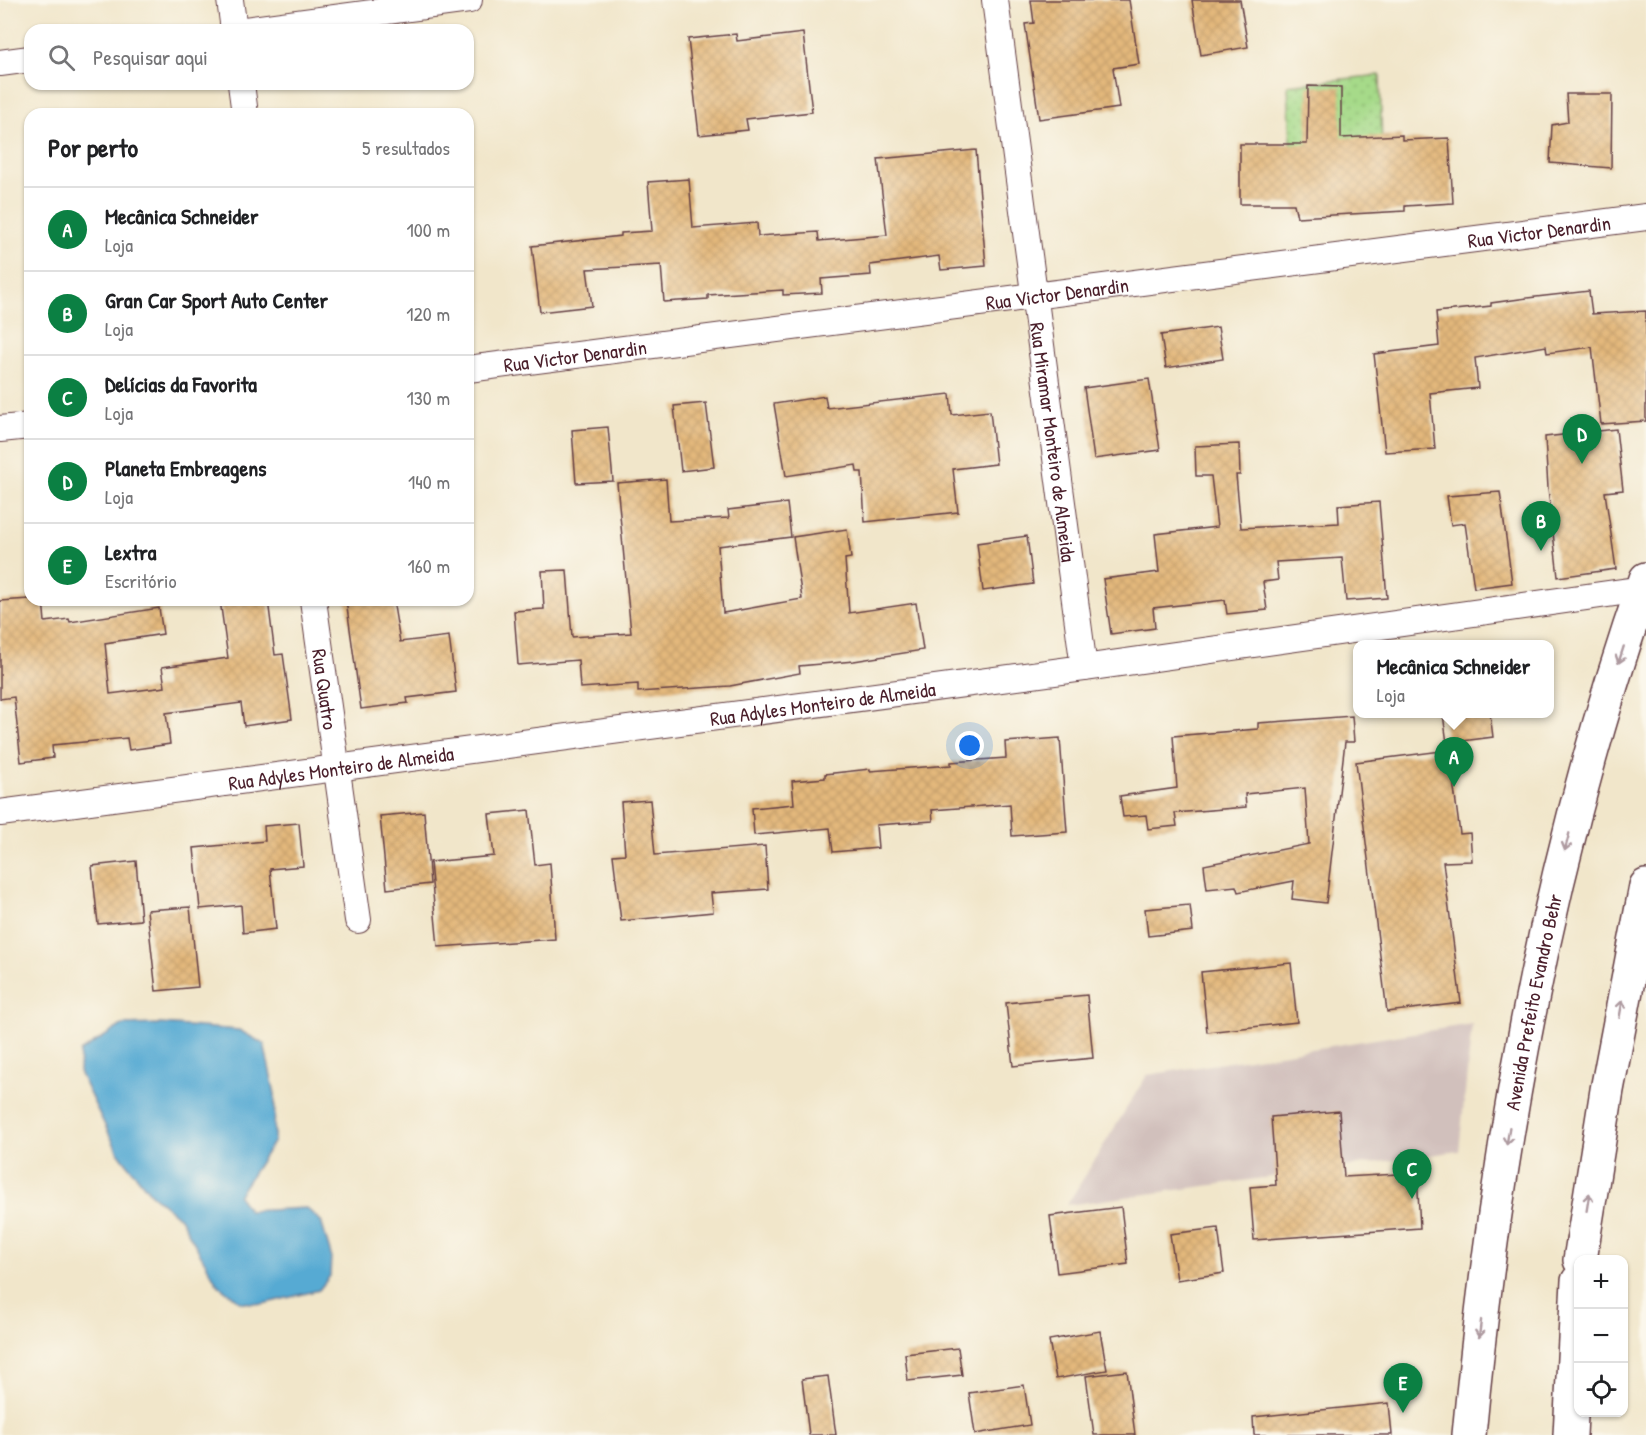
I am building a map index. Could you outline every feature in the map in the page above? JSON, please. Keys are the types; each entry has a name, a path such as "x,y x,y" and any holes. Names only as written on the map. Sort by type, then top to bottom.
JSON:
{"highway":[{"name":"Avenida Prefeito Evandro Behr","path":"1469,1435 1491,1245 1530,1010 1560,867 1603,708 1644,584"},
{"path":"1581,1255 1606,1090 1646,886"},
{"path":"1570,1435 1577,1309"}],"street":[{"path":"230,0 233,24"},
{"path":"290,24 469,0"},
{"name":"Rua Miramar Monteiro de Almeida","path":"995,0 1084,668"},
{"path":"0,63 24,60"},
{"path":"242,90 245,108"},
{"name":"Rua Victor Denardin","path":"474,368 1646,217"},
{"path":"0,429 24,427"},
{"name":"Rua Adyles Monteiro de Almeida","path":"0,813 1084,668 1644,584"},
{"name":"Rua Quatro","path":"314,606 358,921"}],"shaded area":[{"path":"1472,1024 1459,1151 1067,1205 1147,1075"}],"green space":[{"path":"1380,75 1383,191 1294,200 1288,85"}],"water":[{"path":"161,1024 239,1030 264,1044 275,1094 274,1141 238,1196 249,1211 306,1208 321,1221 331,1255 330,1276 319,1290 263,1304 241,1302 218,1285 180,1218 150,1193 118,1152 79,1072 80,1052 122,1025"}],"building":[{"path":"1031,0 1129,0 1139,64 1113,68 1119,108 1039,119 1025,24 1034,23"},
{"path":"1192,0 1240,0 1248,47 1201,55"},
{"path":"803,33 812,112 746,119 748,130 699,135 688,39 736,34 737,41"},
{"path":"1308,86 1341,87 1341,138 1402,135 1402,140 1449,138 1453,203 1405,206 1405,211 1297,217 1294,204 1240,204 1240,144 1307,144"},
{"path":"1566,94 1612,94 1611,168 1550,163 1552,125 1568,122"},
{"path":"976,150 986,266 941,270 939,256 870,265 871,275 821,279 822,293 783,295 783,290 708,295 708,299 664,302 661,265 587,269 592,306 540,312 532,246 621,236 621,233 652,231 648,182 689,179 693,228 757,223 758,236 818,232 819,241 887,235 878,159"},
{"path":"1589,291 1592,314 1646,311 1646,421 1601,424 1592,347 1547,353 1546,346 1475,358 1478,388 1430,393 1435,449 1385,452 1374,354 1439,346 1436,312"},
{"path":"1218,327 1223,359 1166,368 1161,335"},
{"path":"1149,379 1160,450 1094,459 1084,388"},
{"path":"950,394 952,415 990,411 996,464 953,469 958,512 865,522 862,472 857,472 856,465 786,476 774,404 825,396 827,408"},
{"path":"706,403 714,467 681,471 674,406"},
{"path":"608,427 613,481 576,483 572,430"},
{"path":"1616,429 1623,490 1605,492 1616,569 1558,577 1545,437"},
{"path":"1239,444 1240,475 1236,475 1241,528 1339,523 1338,505 1379,502 1387,598 1346,601 1342,558 1276,562 1278,580 1263,582 1267,610 1227,614 1225,600 1153,608 1155,628 1111,634 1103,579 1159,572 1155,534 1217,527 1211,476 1196,476 1195,446"},
{"path":"666,479 669,521 729,518 728,510 787,503 791,537 718,546 723,613 802,599 793,537 847,529 851,558 845,559 849,613 916,603 923,650 854,661 799,666 800,673 730,686 638,692 638,684 580,688 578,660 518,665 514,611 544,609 542,571 567,570 572,637 631,633 617,483"},
{"path":"1500,492 1512,583 1474,588 1465,523 1451,525 1447,496"},
{"path":"1027,536 1033,584 983,591 977,543"},
{"path":"24,599 24,606 44,606 45,622 69,619 70,622 159,608 163,634 105,643 110,694 165,687 162,667 228,658 221,606 269,606 275,655 283,654 292,719 244,726 241,703 166,713 170,744 129,750 127,738 52,745 53,758 21,762 14,697 0,699 0,601"},
{"path":"347,606 394,606 400,642 449,636 456,692 407,698 408,703 361,709"},
{"path":"1352,716 1354,742 1345,742 1326,903 1292,899 1294,881 1238,892 1236,886 1207,889 1204,865 1309,844 1305,788 1245,794 1246,807 1175,813 1177,826 1148,829 1146,815 1123,817 1120,796 1177,788 1173,736 1258,729 1258,723"},
{"path":"1444,718 1491,718 1493,737 1447,743"},
{"path":"1060,738 1067,832 1012,836 1010,804 932,810 933,821 876,825 878,848 833,852 830,828 754,835 752,808 794,804 792,781 825,778 825,774 870,769 870,771 951,765 951,762 1006,758 1005,742"},
{"path":"1449,750 1460,834 1470,833 1472,861 1443,862 1461,1003 1387,1012 1356,762"},
{"path":"650,800 655,855 765,846 768,889 711,893 713,912 621,921 613,855 625,854 621,802"},
{"path":"529,810 535,865 550,863 555,939 438,947 430,862 494,856 489,814"},
{"path":"424,812 430,884 387,889 380,816"},
{"path":"299,823 303,866 270,869 276,929 243,933 241,905 200,909 194,848 265,841 264,826"},
{"path":"136,861 141,920 98,924 92,866"},
{"path":"1190,905 1193,931 1148,936 1145,909"},
{"path":"190,907 198,987 156,991 147,910"},
{"path":"1291,963 1297,1022 1207,1032 1201,972"},
{"path":"1087,995 1093,1058 1013,1066 1006,1003"},
{"path":"1339,1111 1344,1177 1417,1173 1420,1228 1254,1240 1250,1187 1276,1185 1271,1117"},
{"path":"1121,1207 1128,1264 1057,1273 1050,1216"},
{"path":"1218,1228 1224,1273 1177,1280 1170,1234"},
{"path":"1100,1331 1107,1370 1056,1379 1049,1340"},
{"path":"958,1348 962,1375 908,1381 905,1354"},
{"path":"1127,1371 1135,1435 1094,1435 1086,1376"},
{"path":"828,1376 836,1435 809,1435 802,1379"},
{"path":"1024,1385 1030,1425 975,1434 969,1393"},
{"path":"1389,1403 1392,1435 1254,1435 1253,1417"}],"place":[{"name":"Planeta Embreagens","path":"1582,464"},
{"name":"Gran Car Sport Auto Center","path":"1541,551"},
{"name":"Mecânica Schneider","path":"1454,787"},
{"name":"Delícias da Favorita","path":"1412,1199"},
{"name":"Lextra","path":"1403,1413"}]}
